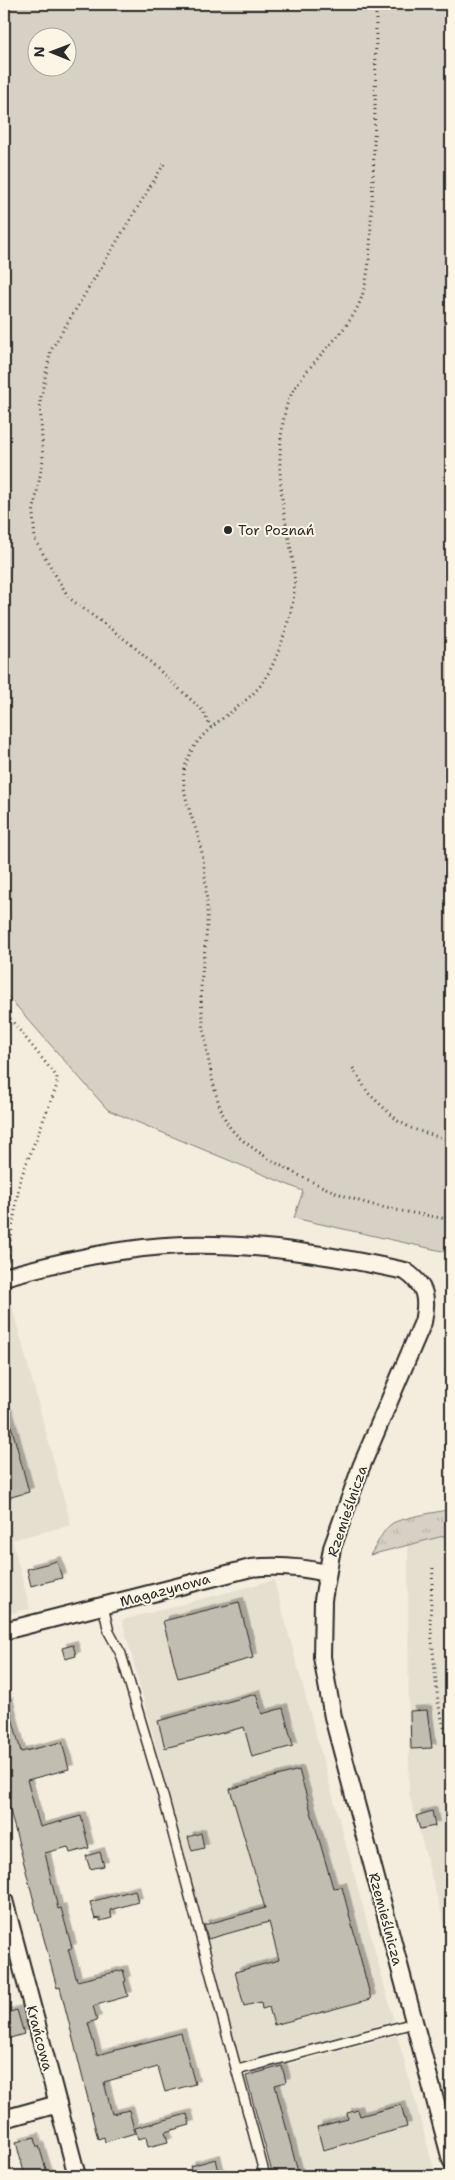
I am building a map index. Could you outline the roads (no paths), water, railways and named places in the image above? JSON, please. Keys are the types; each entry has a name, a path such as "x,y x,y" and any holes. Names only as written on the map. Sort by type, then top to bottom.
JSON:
{"street":[{"name":"Rzemieślnicza","path":"8,1276 76,1259 132,1250 182,1245 247,1246 306,1252 405,1271 416,1278 423,1288 426,1305 423,1322 339,1525 327,1573 323,1600 322,1656 333,1717 451,2160"},
{"name":"Magazynowa","path":"4,1630 251,1568 283,1566 327,1573"},
{"name":"Krańcowa","path":"4,1900 77,2176"},
{"path":"4,2119 58,2104"}],"lane":[{"path":"103,1606 110,1632 121,1654 163,1796 265,2176"},
{"path":"237,2070 414,2023"}],"place":[{"name":"Tor Poznań","path":"228,530"}]}
